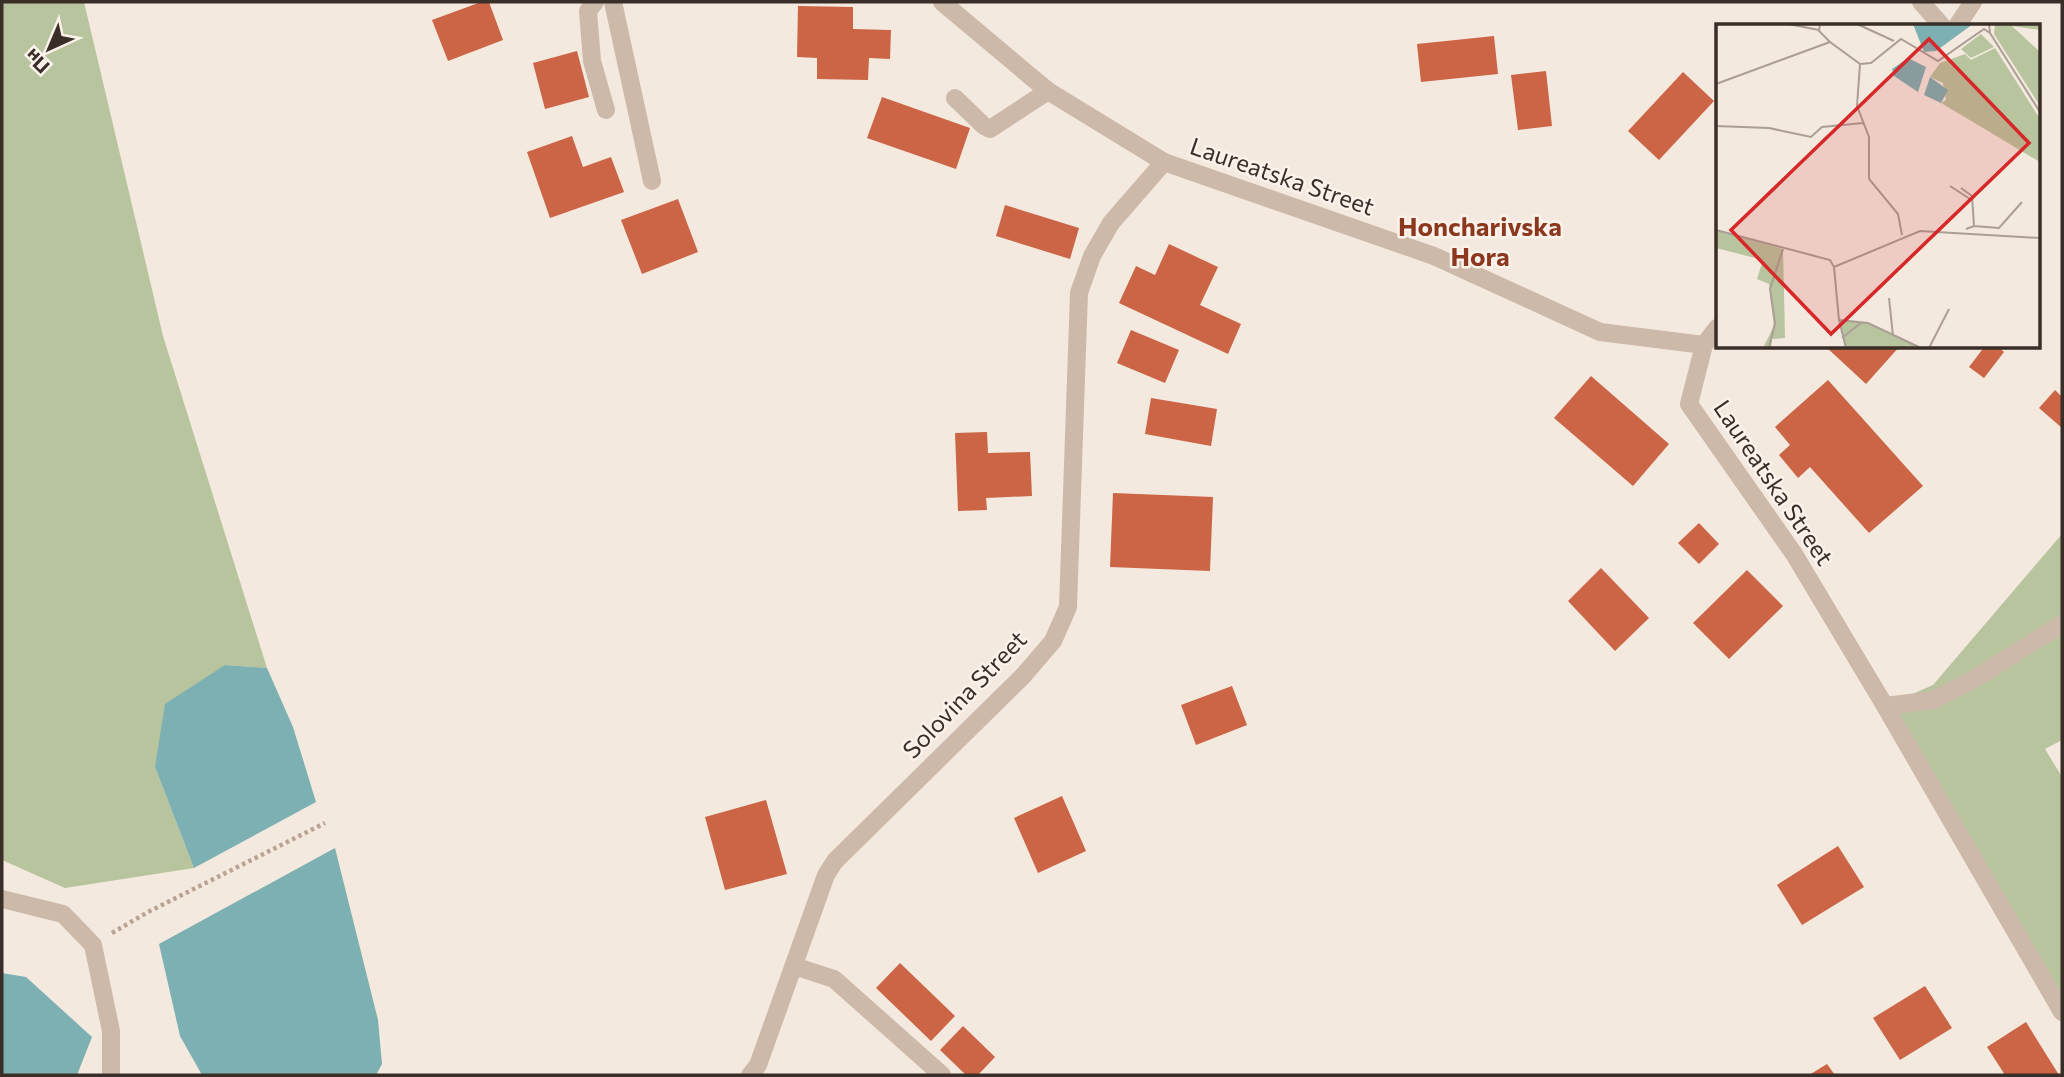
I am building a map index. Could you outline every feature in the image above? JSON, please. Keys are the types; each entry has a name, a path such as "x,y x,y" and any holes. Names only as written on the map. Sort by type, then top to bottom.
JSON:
{"street":[{"path":"595,2 588,11 592,61 606,110"},
{"path":"613,2 652,181"},
{"name":"Laureatska Street","path":"942,2 1048,91 1164,162 1434,256 1600,332 1704,345 1689,404 1794,554 2062,1012"},
{"path":"1921,2 1940,24"},
{"path":"1958,24 1973,2"},
{"path":"955,98 990,129 1048,91"},
{"name":"Solovina Street","path":"750,1075 758,1065 826,874 835,861 1023,676 1052,640 1068,607 1079,293 1092,256 1111,223 1164,162"},
{"path":"1704,345 1716,329"},
{"path":"1885,706 1934,699 1975,679 2062,624"},
{"path":"2,899 63,914 93,945 111,1031 111,1075"},
{"path":"794,966 834,979 942,1075"}],"path":[{"path":"93,945 148,912 325,823"}],"green space":[{"path":"2,2 84,2 163,336 267,668 225,665 155,767 194,868 65,888 2,860"},
{"path":"2062,534 2062,740 2045,749 2062,777 2062,1012 1885,706 1933,685"}],"water":[{"path":"225,665 267,668 293,727 316,802 194,868 155,767 165,704"},
{"path":"335,848 378,1020 382,1064 376,1075 202,1075 180,1036 159,944"},
{"path":"2,973 26,977 92,1037 77,1075 2,1075"}],"building":[{"path":"481,2 489,2 503,40 448,61 432,20"},
{"path":"798,6 853,7 853,29 891,30 890,59 869,58 868,80 817,79 817,58 797,57"},
{"path":"1494,36 1498,74 1421,82 1417,44"},
{"path":"577,51 589,97 545,109 533,63"},
{"path":"1546,71 1552,126 1518,130 1511,75"},
{"path":"1683,72 1714,101 1659,160 1628,131"},
{"path":"882,97 970,128 956,169 867,138"},
{"path":"572,136 583,167 611,157 624,192 550,218 527,152"},
{"path":"678,199 698,252 642,274 621,220"},
{"path":"1005,205 1079,228 1070,259 996,236"},
{"path":"1169,244 1218,267 1200,305 1241,324 1228,354 1119,303 1136,266 1155,275"},
{"path":"1131,330 1179,350 1165,383 1117,363"},
{"path":"1827,348 1898,348 1866,384"},
{"path":"1983,348 1999,348 2004,352 1984,378 1969,367"},
{"path":"1591,376 1669,444 1633,486 1554,418"},
{"path":"1828,380 1923,486 1869,533 1810,467 1798,478 1779,455 1790,445 1775,427"},
{"path":"2055,390 2062,397 2062,428 2039,408"},
{"path":"1151,398 1217,409 1211,446 1145,434"},
{"path":"987,432 988,453 1030,452 1032,496 986,498 987,510 958,511 955,433"},
{"path":"1113,493 1213,497 1210,571 1110,567"},
{"path":"1699,523 1719,544 1699,564 1678,543"},
{"path":"1601,568 1649,618 1615,651 1568,601"},
{"path":"1747,570 1783,606 1729,659 1693,623"},
{"path":"1232,686 1247,725 1196,745 1181,705"},
{"path":"1062,796 1086,851 1038,873 1014,818"},
{"path":"766,800 787,874 725,890 705,817"},
{"path":"1838,846 1864,887 1802,925 1777,885"},
{"path":"900,963 955,1016 931,1041 876,988"},
{"path":"1925,986 1952,1028 1900,1060 1873,1018"},
{"path":"2026,1022 2059,1075 2005,1075 1987,1047"},
{"path":"963,1026 995,1057 978,1075 966,1075 940,1050"},
{"path":"1827,1064 1835,1075 1809,1075"}],"district":[{"name":"Honcharivska Hora","path":"1480,242"}]}
